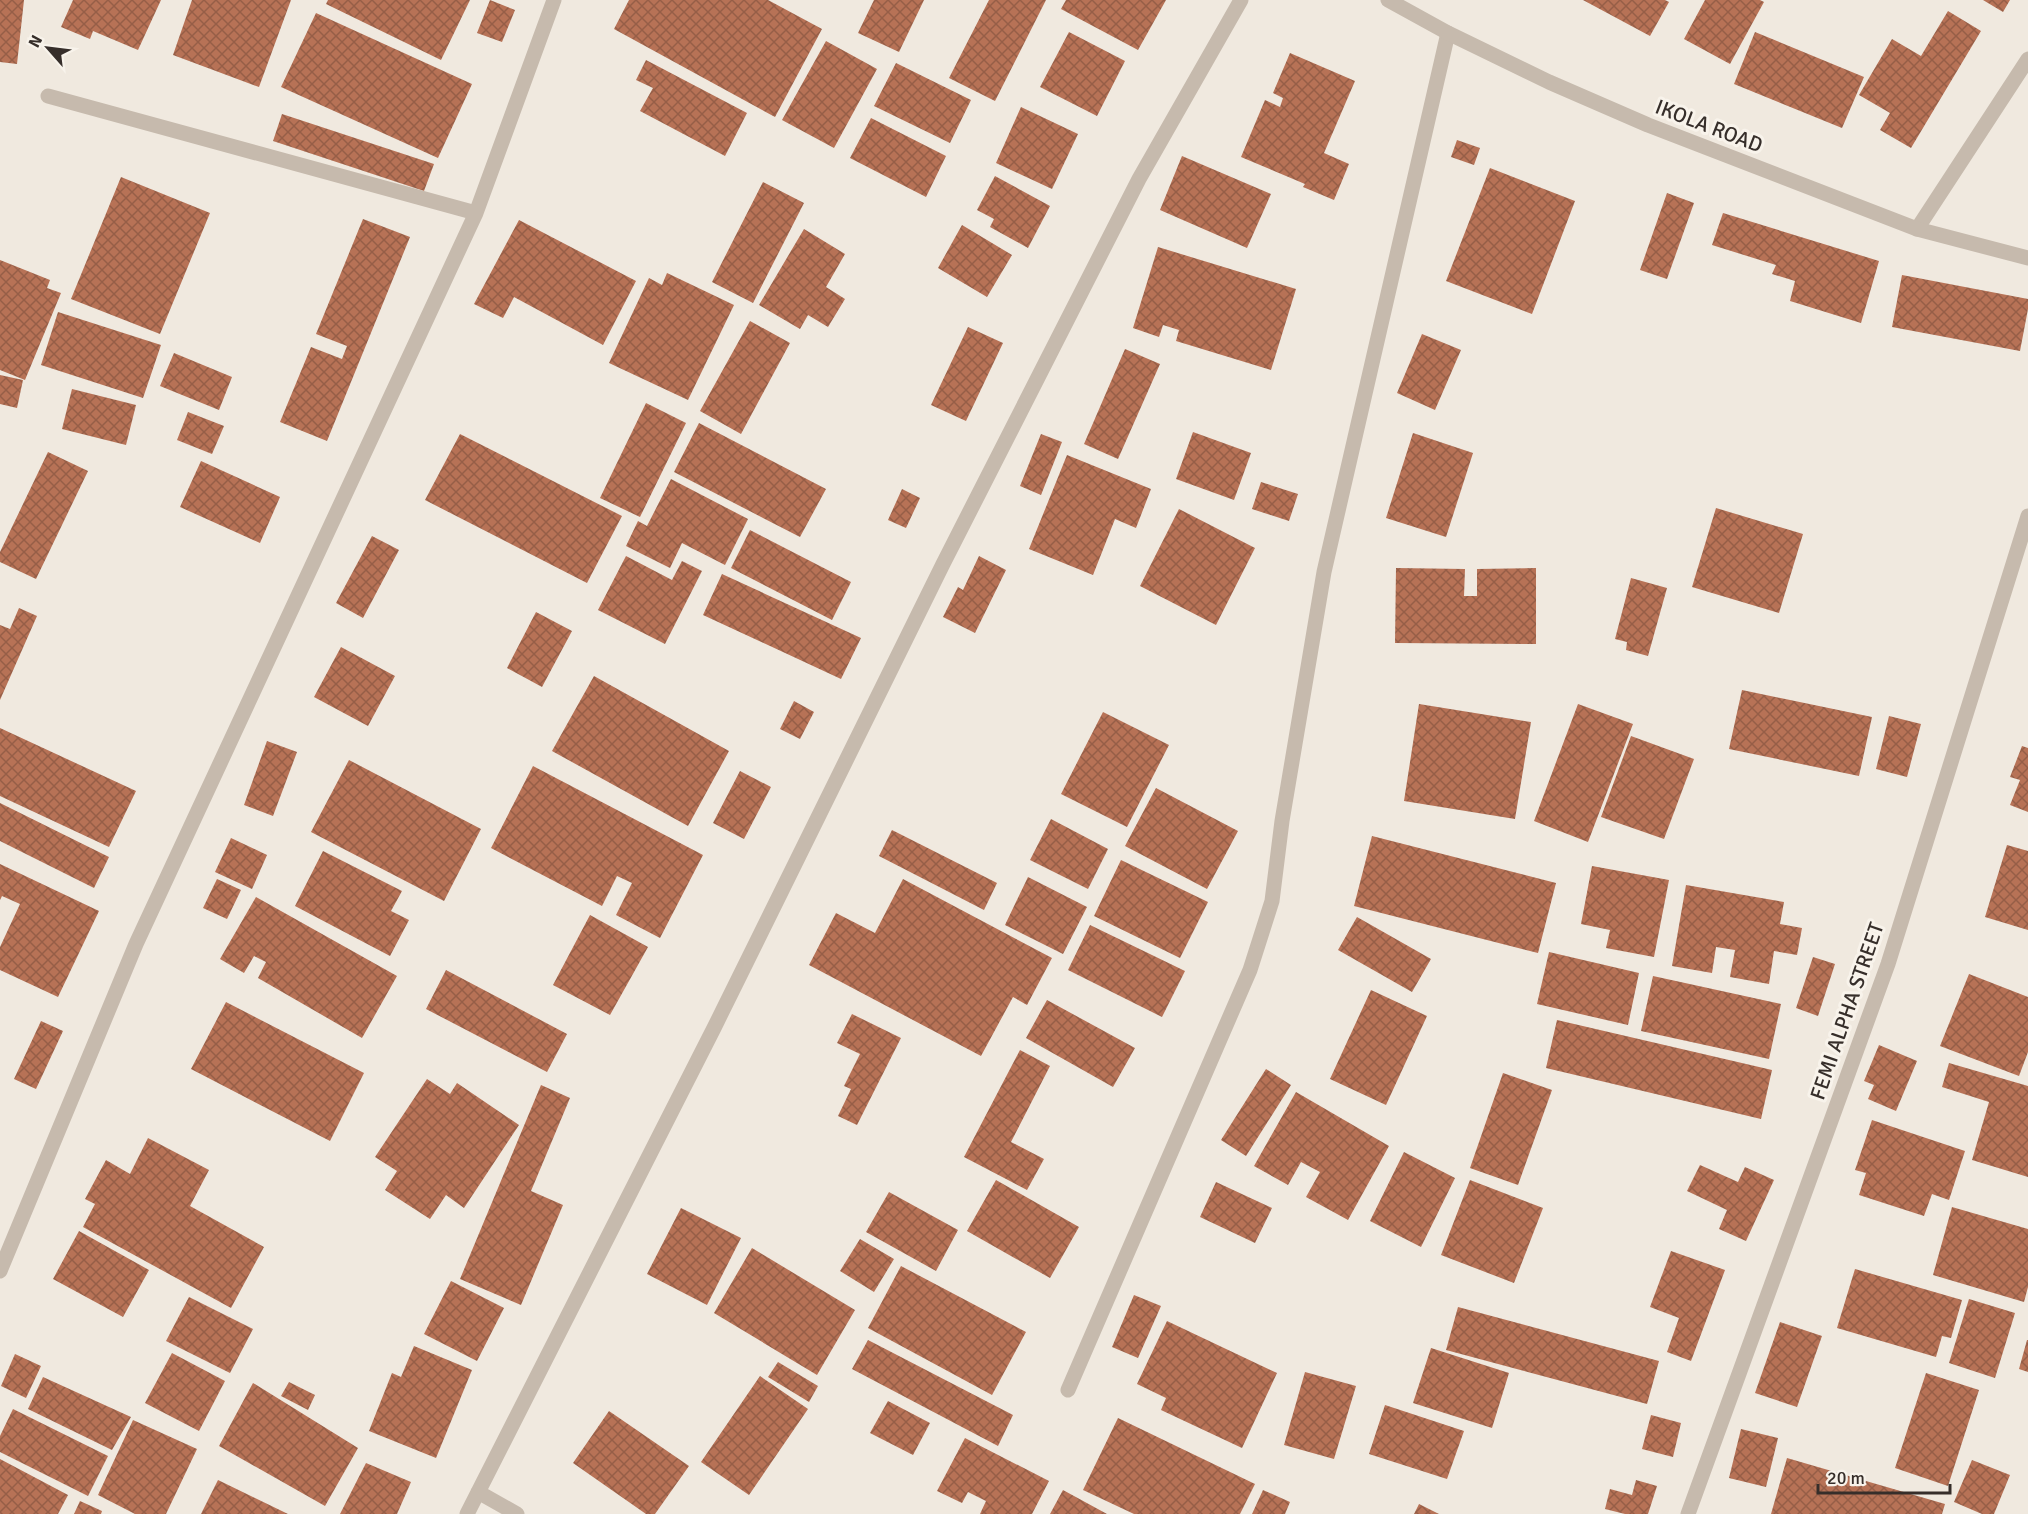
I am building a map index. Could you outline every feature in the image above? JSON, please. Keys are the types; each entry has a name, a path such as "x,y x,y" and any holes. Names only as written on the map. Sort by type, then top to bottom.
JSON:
{"street":[{"path":"0,1271 136,944 476,213 554,0"},
{"path":"467,1514 714,1028 943,564 1139,179 1241,0"},
{"name":"IKOLA ROAD","path":"1389,0 1448,33 1549,82 1648,125 1917,229 2028,258"},
{"path":"1068,1390 1250,970 1272,901 1282,821 1324,572 1448,33"},
{"path":"1917,229 2028,59"},
{"path":"48,96 476,213"},
{"name":"FEMI ALPHA STREET","path":"1688,1514 1888,964 2028,516"},
{"path":"478,1492 517,1514"}],"building":[{"path":"0,0 24,0 17,64 0,62"},
{"path":"73,0 161,0 138,50 93,31 90,39 61,27"},
{"path":"192,0 291,0 259,87 173,55"},
{"path":"328,0 470,0 441,60 326,4"},
{"path":"490,0 515,10 502,42 477,33"},
{"path":"629,0 768,0 822,29 775,117 614,29"},
{"path":"874,0 924,0 899,52 858,33"},
{"path":"989,0 1046,0 995,101 949,78"},
{"path":"1066,0 1166,0 1138,50 1061,9"},
{"path":"1583,0 1665,0 1669,2 1650,36"},
{"path":"1705,0 1760,0 1764,2 1730,64 1684,39"},
{"path":"1983,0 2010,0 2003,12"},
{"path":"1948,11 1981,31 1911,148 1880,130 1890,113 1859,95 1892,39 1921,56"},
{"path":"316,13 472,84 438,158 281,87"},
{"path":"1069,32 1125,61 1097,116 1040,87"},
{"path":"1755,32 1864,77 1842,128 1734,84"},
{"path":"826,41 877,69 834,148 782,120"},
{"path":"1290,53 1355,81 1324,153 1349,164 1334,200 1303,187 1305,184 1241,157 1265,100 1280,107 1283,98 1273,93"},
{"path":"646,60 747,113 725,156 640,111 653,88 636,80"},
{"path":"896,63 971,100 950,143 874,106"},
{"path":"1021,107 1078,134 1052,189 996,163"},
{"path":"282,114 434,164 424,191 273,141"},
{"path":"871,118 946,156 926,197 850,158"},
{"path":"1457,140 1480,148 1474,165 1451,157"},
{"path":"1182,156 1271,194 1247,248 1160,210"},
{"path":"1490,168 1575,201 1532,314 1446,281"},
{"path":"995,176 1050,206 1028,248 990,227 994,219 977,210"},
{"path":"121,177 210,213 160,334 71,299"},
{"path":"763,182 804,203 753,303 712,282"},
{"path":"1667,193 1694,203 1667,279 1640,270"},
{"path":"1723,213 1879,261 1861,323 1790,301 1795,281 1772,274 1776,265 1712,245"},
{"path":"363,219 410,237 327,441 280,422 311,347 342,359 347,346 316,334"},
{"path":"519,220 636,281 603,345 514,297 503,318 474,304"},
{"path":"962,225 1012,255 987,297 938,268"},
{"path":"804,229 845,254 826,287 845,299 828,327 808,315 800,329 759,305"},
{"path":"1158,247 1296,289 1271,370 1176,341 1179,330 1163,325 1159,337 1133,328"},
{"path":"0,260 50,280 47,288 61,293 25,380 0,370"},
{"path":"667,273 734,305 688,400 609,363 649,278 662,285"},
{"path":"1902,275 2028,299 2020,351 1892,327"},
{"path":"58,312 161,345 143,398 41,365"},
{"path":"750,321 790,343 741,434 700,411"},
{"path":"968,327 1003,343 966,421 931,405"},
{"path":"1422,334 1461,350 1435,410 1397,393"},
{"path":"1125,349 1160,364 1118,459 1084,444"},
{"path":"174,353 232,377 219,410 160,386"},
{"path":"0,375 23,380 17,408 0,404"},
{"path":"72,389 136,405 126,445 62,429"},
{"path":"646,403 686,423 640,517 600,498"},
{"path":"188,412 224,426 212,454 177,440"},
{"path":"699,423 826,489 800,537 674,472"},
{"path":"1193,432 1251,453 1234,500 1176,479"},
{"path":"1413,433 1473,453 1446,537 1386,518"},
{"path":"460,434 622,516 587,583 425,500"},
{"path":"1041,434 1062,442 1041,495 1020,486"},
{"path":"48,452 88,471 36,579 0,562 0,552"},
{"path":"1067,455 1151,489 1136,528 1115,519 1093,575 1029,549"},
{"path":"201,461 280,497 260,543 180,507"},
{"path":"671,479 748,519 725,565 682,543 670,568 626,546 638,521 647,526"},
{"path":"1261,482 1298,494 1289,521 1252,509"},
{"path":"902,489 920,498 906,528 888,520"},
{"path":"1716,508 1803,534 1779,613 1692,587"},
{"path":"1179,509 1255,548 1216,625 1140,586"},
{"path":"750,530 851,582 832,620 731,568"},
{"path":"372,536 399,550 363,618 336,603"},
{"path":"626,556 672,580 682,561 702,571 665,644 598,610"},
{"path":"979,556 1006,570 975,633 943,617 958,587 963,590"},
{"path":"1396,568 1465,569 1464,596 1477,596 1477,569 1536,568 1536,644 1395,643"},
{"path":"722,574 861,638 841,679 703,615"},
{"path":"1631,578 1667,588 1648,656 1626,650 1627,642 1615,639"},
{"path":"19,608 37,616 0,700 0,625 10,629"},
{"path":"536,612 572,631 542,687 507,668"},
{"path":"341,647 395,676 368,726 314,697"},
{"path":"594,676 729,751 688,826 552,751"},
{"path":"1742,690 1872,717 1859,776 1729,749"},
{"path":"794,701 814,712 800,739 780,729"},
{"path":"1419,704 1531,722 1515,819 1404,801"},
{"path":"1578,704 1633,724 1588,842 1534,821"},
{"path":"1103,712 1169,745 1127,827 1061,794"},
{"path":"1889,716 1921,724 1907,777 1876,769"},
{"path":"0,728 136,791 109,847 0,796"},
{"path":"1631,736 1694,759 1664,839 1601,817"},
{"path":"267,741 297,752 273,816 244,805"},
{"path":"2022,746 2028,748 2028,812 2010,805 2020,780 2010,777"},
{"path":"349,760 481,829 444,901 311,832"},
{"path":"533,766 703,855 660,938 616,915 632,883 617,876 602,906 491,848"},
{"path":"740,771 771,787 744,839 713,823"},
{"path":"1156,788 1238,831 1207,889 1125,846"},
{"path":"0,803 109,857 94,888 0,841"},
{"path":"1051,819 1108,849 1088,889 1030,860"},
{"path":"892,830 997,883 984,910 879,856"},
{"path":"1372,836 1556,883 1538,953 1354,906"},
{"path":"231,838 267,855 252,889 215,872"},
{"path":"2007,845 2028,851 2028,930 1985,917"},
{"path":"323,851 402,891 391,911 409,920 390,956 295,906"},
{"path":"1121,860 1208,902 1180,958 1094,916"},
{"path":"0,864 99,911 58,997 0,970 0,947 20,904 2,896 0,900"},
{"path":"1592,866 1669,880 1654,957 1606,948 1610,930 1581,924"},
{"path":"1028,877 1087,907 1063,954 1005,925"},
{"path":"217,879 241,890 227,919 203,908"},
{"path":"903,879 1052,958 1027,1005 1013,997 981,1056 809,965 836,913 875,933"},
{"path":"1686,885 1784,902 1780,924 1802,928 1797,955 1774,951 1769,984 1730,977 1735,950 1716,947 1712,973 1672,966"},
{"path":"256,897 397,976 362,1038 258,978 266,962 254,956 244,973 220,959"},
{"path":"590,915 648,947 610,1015 553,985"},
{"path":"1357,917 1431,959 1412,992 1338,950"},
{"path":"1090,925 1185,971 1162,1017 1068,970"},
{"path":"1549,952 1639,973 1628,1025 1537,1004"},
{"path":"1813,957 1835,964 1818,1016 1796,1008"},
{"path":"446,970 567,1034 547,1072 426,1009"},
{"path":"1969,974 2028,997 2028,1052 2019,1076 1940,1046"},
{"path":"1653,976 1781,1004 1769,1059 1641,1031"},
{"path":"1371,990 1427,1016 1386,1105 1330,1079"},
{"path":"1047,1000 1135,1048 1113,1087 1026,1038"},
{"path":"226,1002 364,1073 330,1141 191,1069"},
{"path":"852,1014 901,1038 857,1125 838,1116 851,1089 844,1086 860,1054 837,1043"},
{"path":"1557,1020 1772,1070 1761,1119 1546,1068"},
{"path":"41,1021 63,1031 36,1089 14,1079"},
{"path":"1879,1045 1917,1061 1896,1111 1868,1099 1874,1085 1864,1081"},
{"path":"1020,1050 1050,1066 1011,1142 1044,1159 1027,1190 964,1157"},
{"path":"1949,1063 2028,1086 2028,1177 1972,1160 1989,1102 1942,1087"},
{"path":"1266,1069 1291,1085 1246,1156 1221,1140"},
{"path":"1503,1073 1552,1090 1518,1185 1470,1168"},
{"path":"427,1079 450,1094 457,1083 519,1125 464,1208 446,1195 430,1219 385,1190 397,1171 375,1157"},
{"path":"541,1085 570,1098 531,1191 563,1205 521,1305 460,1279"},
{"path":"1296,1092 1389,1146 1348,1220 1306,1197 1320,1172 1301,1162 1288,1185 1254,1166"},
{"path":"1872,1120 1965,1151 1949,1200 1932,1194 1924,1216 1859,1195 1866,1173 1855,1170"},
{"path":"148,1138 209,1170 190,1206 264,1247 231,1308 83,1227 95,1204 85,1199 106,1160 130,1174"},
{"path":"1404,1152 1455,1178 1421,1247 1370,1221"},
{"path":"1700,1165 1738,1182 1745,1167 1774,1180 1746,1241 1719,1229 1727,1210 1687,1191"},
{"path":"996,1180 1079,1227 1050,1278 967,1231"},
{"path":"1470,1180 1543,1208 1514,1283 1441,1255"},
{"path":"1216,1182 1272,1208 1255,1243 1200,1217"},
{"path":"889,1192 958,1230 936,1271 866,1232"},
{"path":"1952,1207 2028,1229 2028,1287 2024,1302 1933,1275"},
{"path":"681,1208 741,1238 707,1305 647,1274"},
{"path":"79,1231 149,1270 123,1317 53,1279"},
{"path":"860,1239 894,1259 874,1292 840,1271"},
{"path":"752,1248 855,1310 817,1375 714,1313"},
{"path":"1671,1251 1725,1270 1691,1361 1667,1352 1679,1318 1650,1307"},
{"path":"901,1266 1026,1332 992,1395 868,1328"},
{"path":"1855,1269 1962,1300 1951,1338 1942,1336 1936,1357 1837,1328"},
{"path":"451,1281 504,1308 477,1361 424,1334"},
{"path":"1134,1295 1161,1306 1138,1358 1112,1347"},
{"path":"189,1297 253,1329 230,1373 166,1341"},
{"path":"1969,1299 2015,1313 1995,1378 1949,1363"},
{"path":"1458,1307 1659,1361 1647,1404 1446,1350"},
{"path":"1167,1321 1277,1373 1242,1448 1161,1410 1166,1398 1137,1384"},
{"path":"1780,1322 1822,1336 1797,1407 1755,1393"},
{"path":"868,1340 1013,1415 998,1446 852,1369"},
{"path":"2028,1340 2028,1372 2019,1369"},
{"path":"414,1346 472,1370 436,1458 369,1431 392,1373 401,1377"},
{"path":"1431,1348 1509,1373 1492,1428 1413,1403"},
{"path":"172,1353 225,1381 199,1431 145,1403"},
{"path":"15,1354 41,1366 26,1398 1,1386"},
{"path":"778,1362 818,1386 809,1402 768,1377"},
{"path":"1305,1372 1356,1386 1334,1459 1284,1445"},
{"path":"1926,1373 1979,1390 1948,1486 1895,1468"},
{"path":"760,1376 808,1409 749,1495 701,1462"},
{"path":"43,1377 131,1417 112,1450 28,1409"},
{"path":"289,1382 315,1395 308,1410 281,1396"},
{"path":"253,1383 358,1448 325,1506 219,1446"},
{"path":"888,1401 930,1423 913,1455 870,1433"},
{"path":"1385,1405 1464,1431 1447,1479 1369,1454"},
{"path":"13,1409 108,1456 88,1496 0,1452 0,1436"},
{"path":"609,1411 689,1466 655,1514 646,1514 573,1463"},
{"path":"1651,1415 1681,1423 1673,1457 1642,1449"},
{"path":"1118,1418 1255,1484 1240,1514 1134,1514 1083,1490"},
{"path":"133,1420 197,1449 166,1514 135,1514 98,1495"},
{"path":"1741,1429 1778,1438 1766,1487 1729,1478"},
{"path":"965,1438 1049,1481 1032,1514 980,1514 986,1501 968,1492 962,1503 937,1491"},
{"path":"1787,1458 1945,1504 1942,1514 1771,1514"},
{"path":"0,1459 68,1495 58,1514 0,1514"},
{"path":"1972,1460 2010,1475 1994,1514 1982,1514 1954,1502"},
{"path":"366,1463 411,1482 397,1514 340,1514"},
{"path":"218,1480 288,1514 201,1514"},
{"path":"1636,1480 1657,1486 1648,1514 1625,1514 1605,1509 1610,1489 1632,1495"},
{"path":"1063,1490 1107,1514 1050,1514"},
{"path":"1263,1490 1290,1502 1285,1514 1252,1514"},
{"path":"80,1501 102,1511 101,1514 74,1514"},
{"path":"1419,1504 1439,1514 1414,1514"}]}
